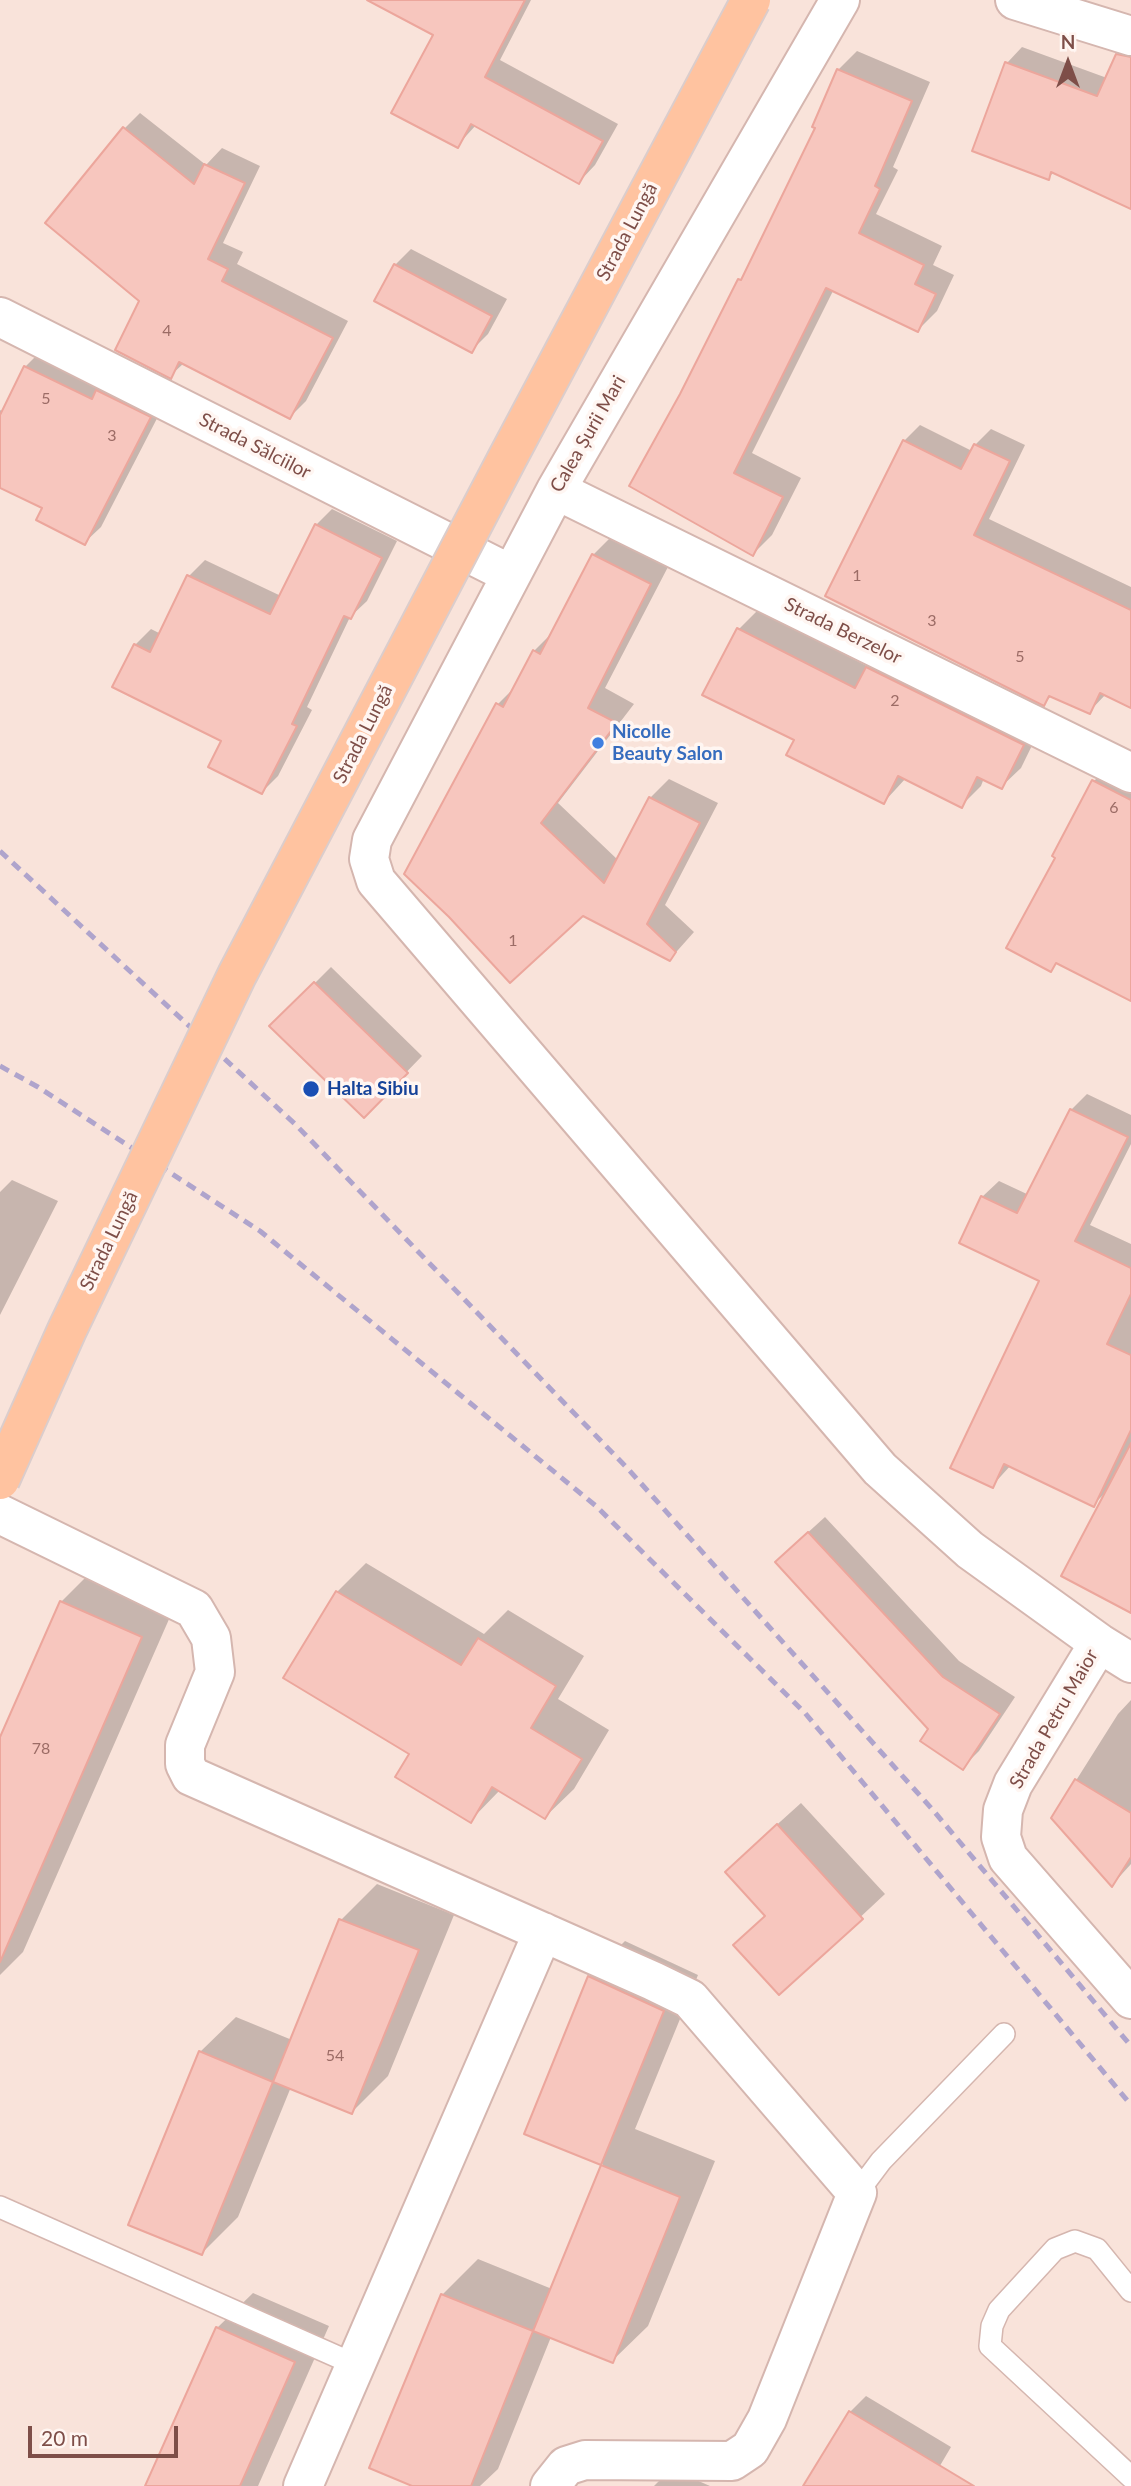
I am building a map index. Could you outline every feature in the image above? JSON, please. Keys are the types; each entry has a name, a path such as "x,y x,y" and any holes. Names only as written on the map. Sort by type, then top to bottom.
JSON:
{"main road":[{"name":"Strada Lungă","path":"0,1480 66,1330 237,975 514,445 751,0"}],"street":[{"name":"Calea Șurii Mari","path":"840,0 556,490 372,840 369,859 376,881 880,1469 970,1550 1099,1643"},
{"path":"1015,0 1131,36"},
{"name":"Strada Sălciilor","path":"0,317 510,574"},
{"name":"Strada Berzelor","path":"556,490 1131,773"},
{"path":"0,1514 194,1609 211,1638 215,1672 185,1745 185,1764 191,1776 690,1999 858,2193 767,2419 750,2449 732,2461 585,2460 566,2466 550,2486"},
{"path":"1099,1643 1131,1662"},
{"name":"Strada Petru Maior","path":"1099,1643 1013,1784 1003,1810 1001,1837 1008,1858 1131,1999"},
{"path":"303,2486 543,1932"}],"lane":[{"path":"858,2193 881,2161 1004,2034"},
{"path":"0,2207 356,2365"},
{"path":"1131,2291 1097,2249 1075,2241 1055,2249 999,2310 992,2326 990,2346 1131,2477"}],"shaded area":[{"path":"0,0 1131,0 1131,2486 0,2486"}],"building":[{"path":"367,0 525,0 485,77 603,141 579,184 471,124 458,148 391,113 433,35"},
{"path":"1116,54 1131,57 1131,209 1051,172 1049,180 972,151 1005,62 1097,96"},
{"path":"837,69 912,101 875,186 880,189 859,233 924,265 915,284 936,294 918,332 826,288 734,473 783,497 753,556 629,486 680,394 738,279 741,280 815,128 812,127"},
{"path":"123,127 194,184 204,164 245,183 208,259 228,269 222,281 333,338 290,419 179,362 171,379 115,350 139,301 45,223"},
{"path":"394,264 492,316 472,353 374,301"},
{"path":"24,366 92,399 96,390 151,417 85,545 36,520 42,508 0,488 0,415"},
{"path":"903,440 961,469 974,444 1010,461 974,535 1131,610 1131,708 1100,693 1090,714 1049,696 1044,706 825,596"},
{"path":"315,524 382,558 351,619 344,616 292,724 297,726 262,794 208,767 221,741 112,687 134,644 150,652 187,575 270,614"},
{"path":"592,554 651,584 588,708 617,723 541,823 604,883 649,797 700,823 647,924 676,952 670,961 583,916 510,983 449,917 404,874 496,703 503,707 533,650 540,654"},
{"path":"737,628 855,688 866,667 1024,745 1002,789 977,777 962,808 898,776 884,804 786,755 794,740 702,695"},
{"path":"1092,780 1131,800 1131,1001 1056,963 1051,972 1006,948 1055,858 1052,856"},
{"path":"314,982 408,1073 364,1118 269,1026"},
{"path":"1070,1109 1128,1137 1075,1241 1131,1268 1131,1294 1107,1344 1131,1355 1131,1430 1094,1507 1004,1464 993,1488 950,1468 1039,1281 959,1243 981,1196 1017,1213"},
{"path":"1131,1443 1131,1613 1061,1576"},
{"path":"808,1532 943,1677 1000,1714 963,1770 920,1741 928,1729 775,1562"},
{"path":"336,1591 461,1665 478,1638 556,1686 531,1728 582,1759 545,1819 492,1787 471,1823 395,1777 409,1754 283,1678"},
{"path":"60,1601 142,1637 0,1962 0,1737"},
{"path":"1075,1779 1131,1813 1131,1857 1112,1887 1051,1818"},
{"path":"777,1824 863,1919 779,1995 733,1945 765,1916 725,1872"},
{"path":"339,1919 419,1950 352,2114 273,2082"},
{"path":"588,1976 664,2011 601,2165 524,2134"},
{"path":"199,2051 273,2082 202,2255 128,2225"},
{"path":"601,2165 680,2197 613,2363 533,2331"},
{"path":"441,2294 533,2331 471,2486 412,2486 369,2468"},
{"path":"216,2327 295,2362 240,2486 145,2486"},
{"path":"849,2411 974,2486 803,2486"}],"railway":[{"path":"0,851 295,1124 629,1470 932,1809 1131,2046"},
{"path":"0,1066 38,1087 260,1231 596,1506 805,1713 1131,2105"}],"place":[{"name":"Nicolle Beauty Salon","path":"598,743"},
{"name":"Halta Sibiu","path":"311,1089"}]}
